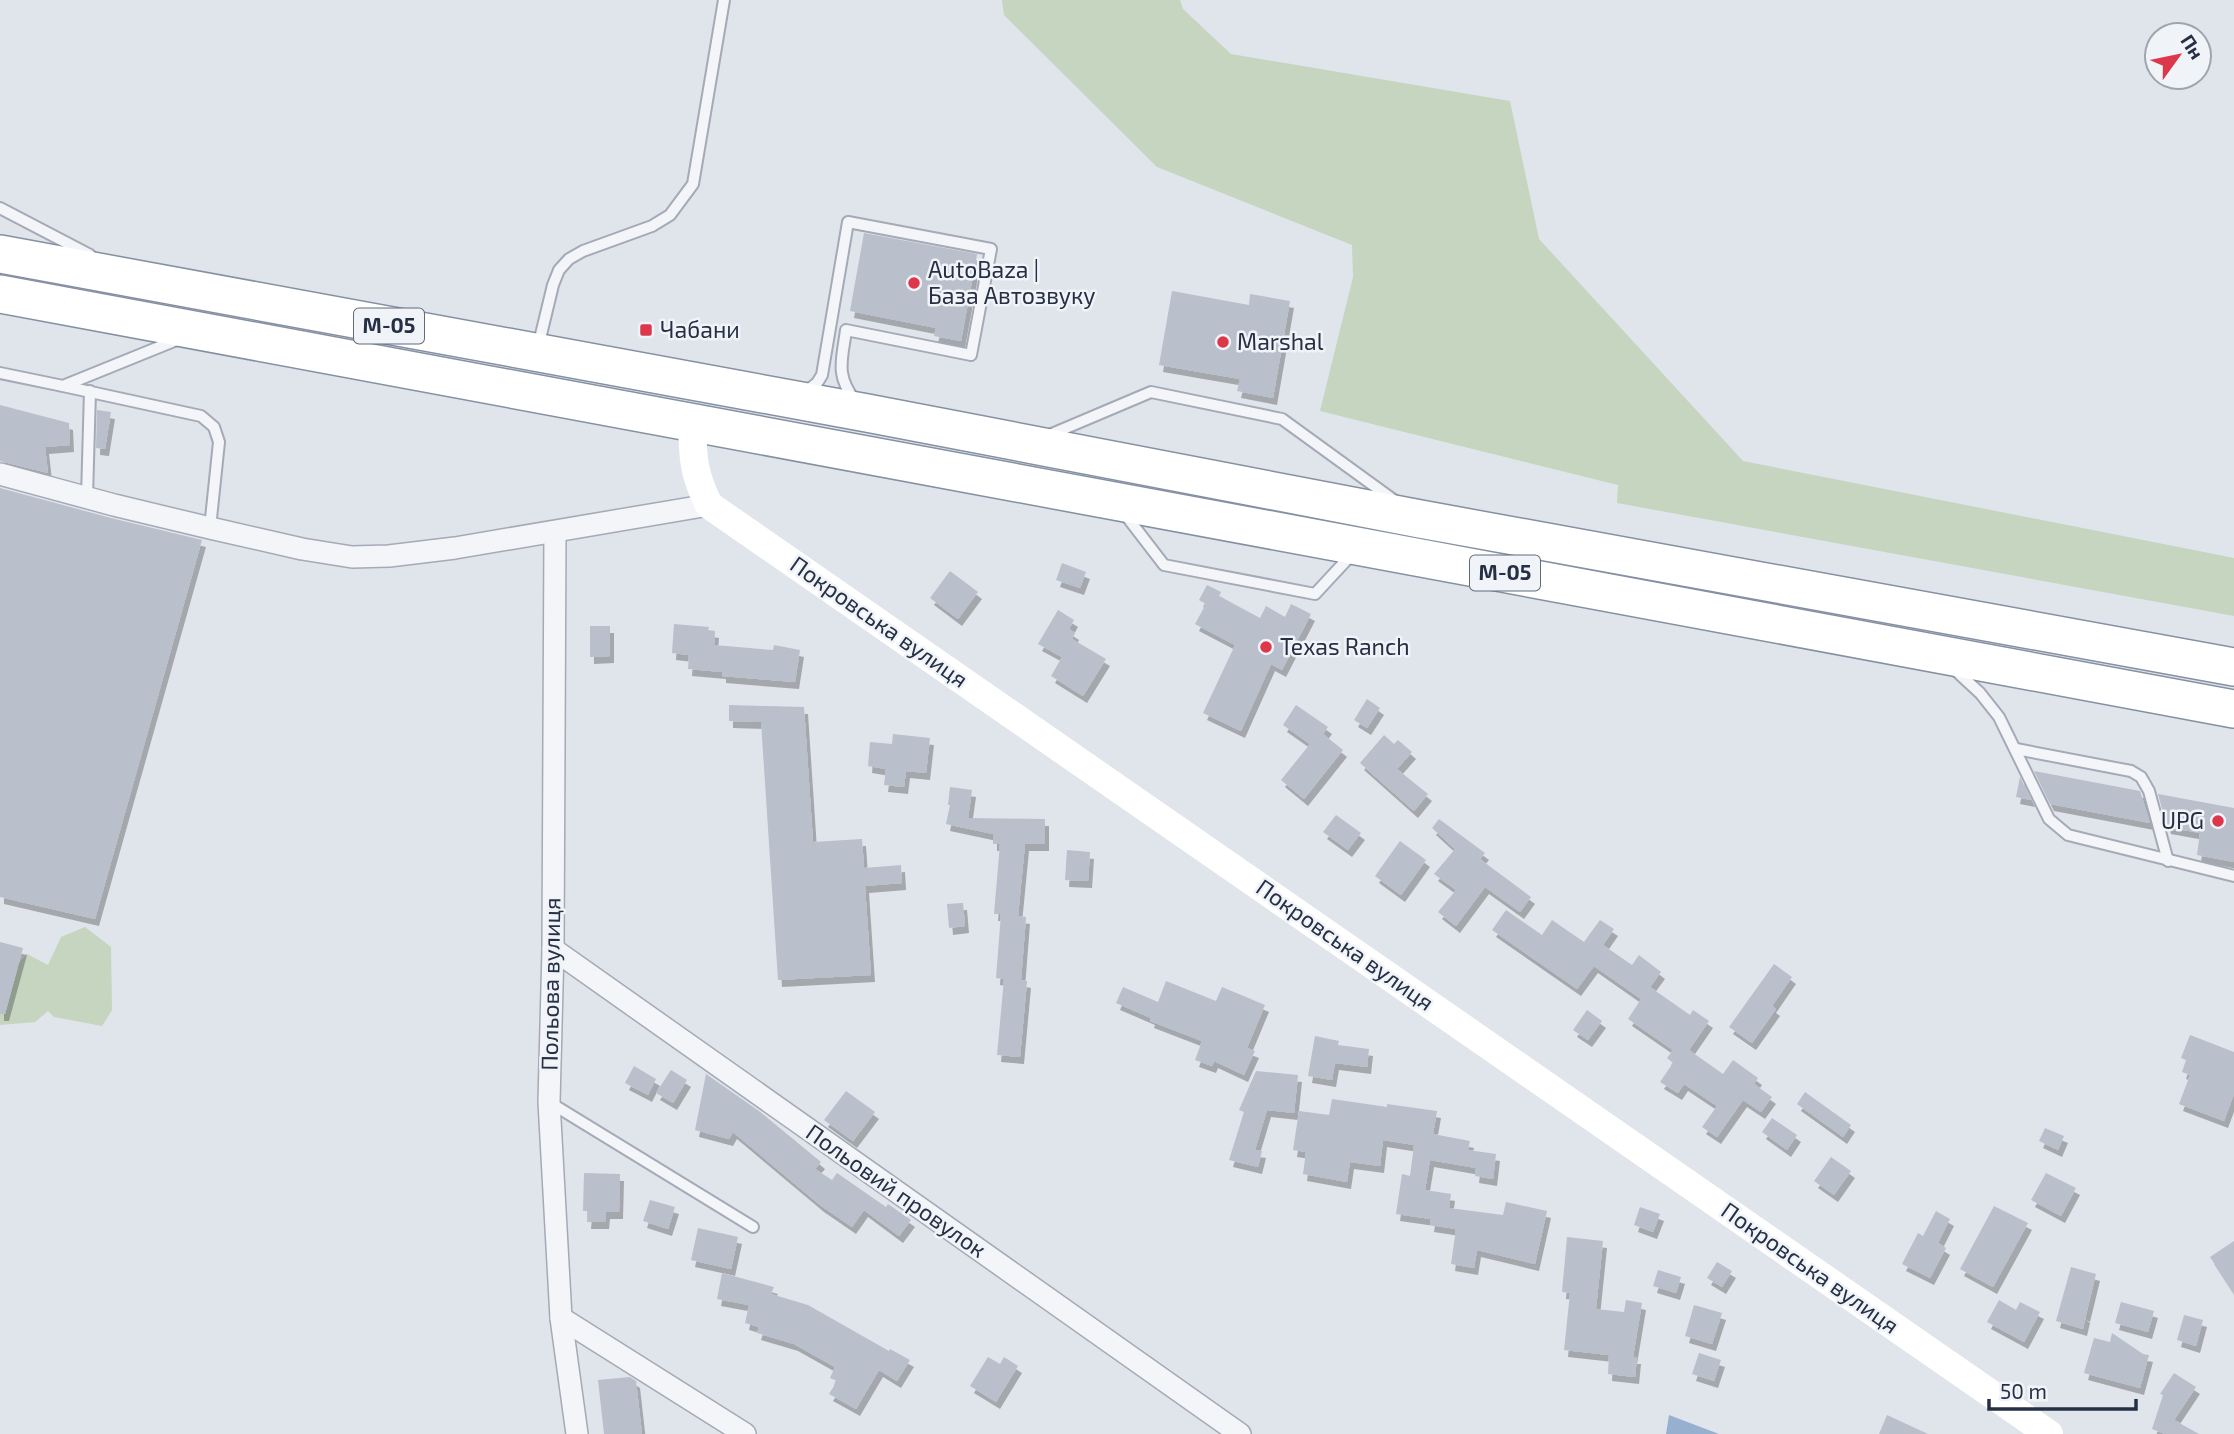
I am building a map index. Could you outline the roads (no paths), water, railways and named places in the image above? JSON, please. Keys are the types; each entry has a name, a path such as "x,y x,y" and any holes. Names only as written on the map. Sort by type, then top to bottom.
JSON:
{"highway":[{"name":"М-05","path":"0,254 867,413 1420,519 2234,667"},
{"name":"М-05","path":"0,294 2234,709"}],"street":[{"path":"0,474 302,549 352,557 389,556 555,532 709,505 697,482 692,423"},
{"name":"Покровська вулиця","path":"709,505 2049,1434"},
{"name":"Польова вулиця","path":"555,532 553,948 549,1102 561,1318 577,1434"},
{"name":"Польовий провулок","path":"553,948 1240,1434"},
{"path":"561,1318 745,1434"}],"lane":[{"path":"537,353 553,285 559,270 569,259 583,251 652,226 670,215 693,184 724,0"},
{"path":"0,208 132,279"},
{"path":"791,400 806,393 822,375 849,222 991,248 971,355 846,330 840,374 849,393 867,413"},
{"path":"63,386 198,331"},
{"path":"0,373 201,416 214,427 219,442 210,528"},
{"path":"87,497 90,391"},
{"path":"1029,444 1151,392 1282,419 1420,519"},
{"path":"1115,502 1164,565 1315,594 1359,546"},
{"path":"1937,653 1980,693 1999,717 2049,819 2067,835 2234,876"},
{"path":"2016,749 2131,771 2141,778 2149,791 2168,860"},
{"path":"549,1102 753,1227"}],"water":[{"path":"1669,1415 1719,1434 1666,1434"}],"place":[{"name":"AutoBaza | База Автозвуку","path":"914,283"},
{"name":"Чабани","path":"646,330"},
{"name":"Marshal","path":"1223,342"},
{"name":"Texas Ranch","path":"1266,647"},
{"name":"UPG","path":"2218,821"}]}
